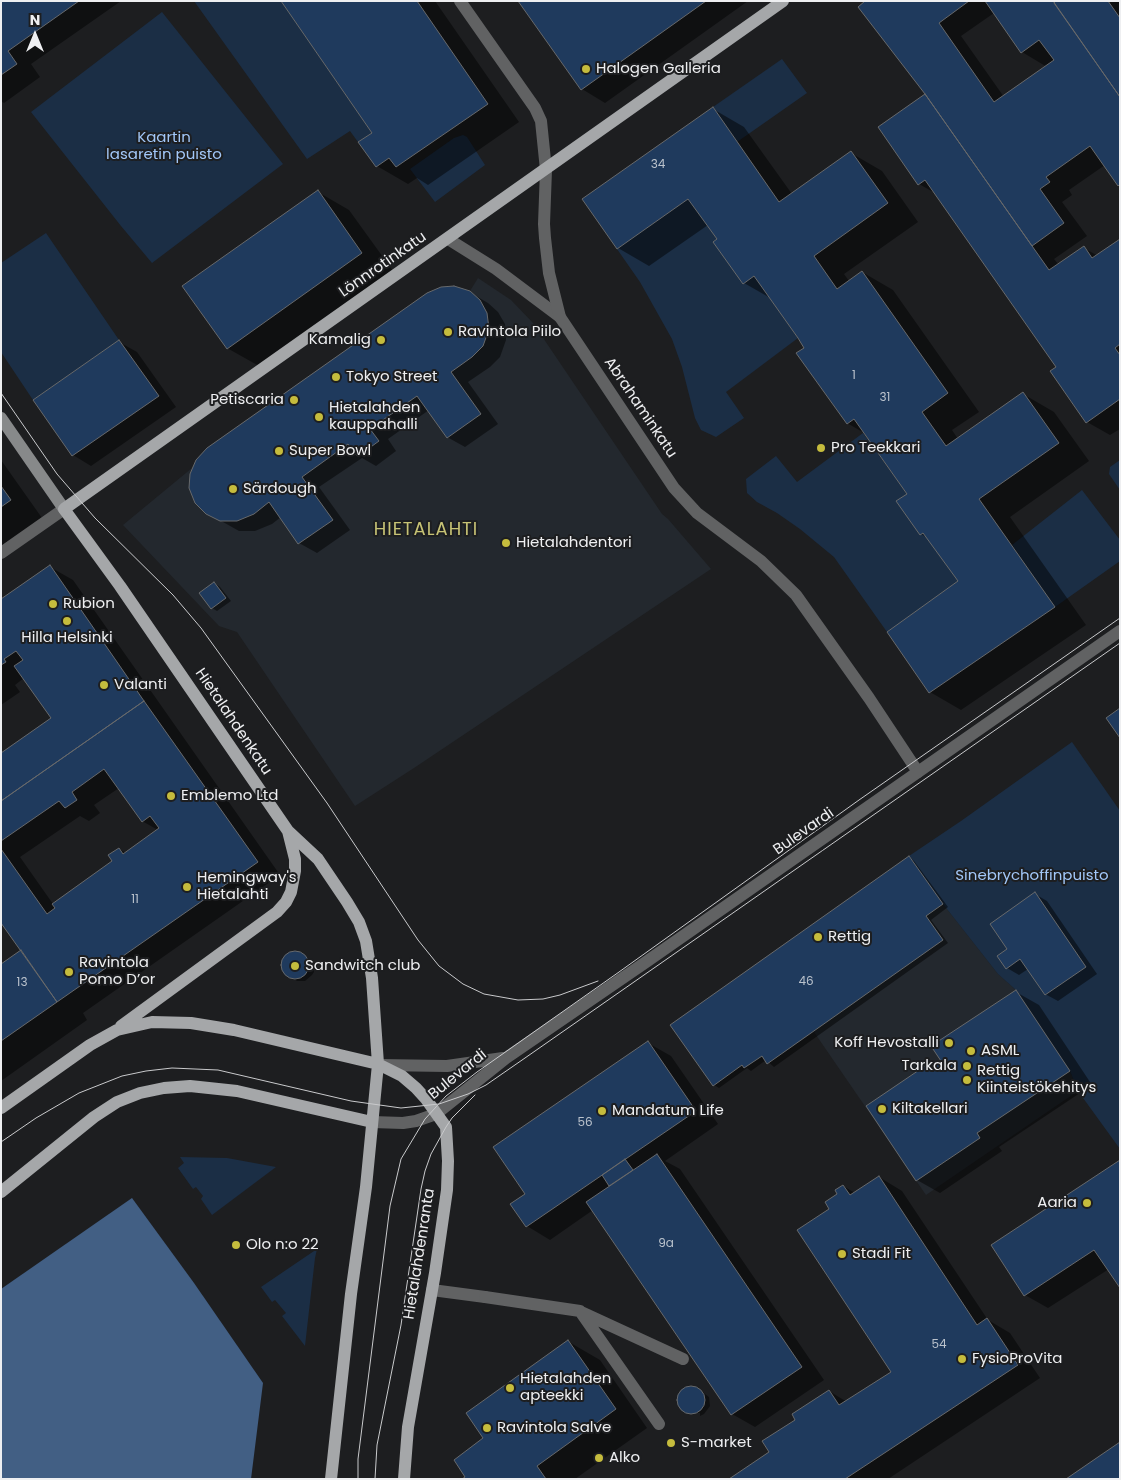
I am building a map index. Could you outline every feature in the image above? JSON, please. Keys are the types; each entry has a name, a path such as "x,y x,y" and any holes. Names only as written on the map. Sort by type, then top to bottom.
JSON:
{"main road":[{"name":"Lönnrotinkatu","path":"64,509 783,1"},
{"name":"Hietalahdenkatu","path":"1,418 120,586 288,831 318,859 359,922 370,959 378,1064"},
{"path":"117,1030 277,912 286,902 292,892 296,871 288,831"},
{"name":"Hietalahdenranta","path":"1,1108 90,1045 117,1030 152,1022 191,1023 234,1030 378,1064 402,1076 416,1088 446,1127 448,1161 446,1190 432,1290 408,1427 404,1479"},
{"path":"331,1479 351,1294 366,1187 378,1064"},
{"path":"1,1192 109,1107 140,1093 164,1088 190,1086 237,1091 372,1122"}],"street":[{"name":"Abrahaminkatu","path":"460,1 541,121 546,170 545,238 549,273 560,317 674,488 697,513 761,561 796,595 869,698 918,772"},
{"path":"448,239 496,269 560,317"},
{"name":"Lönnrotinkatu","path":"1,553 64,509"},
{"name":"Bulevardi","path":"372,1122 410,1122 436,1114 506,1058 1120,631"},
{"name":"Bulevardi","path":"378,1064 447,1066 506,1058"},
{"path":"432,1290 580,1312 683,1359"},
{"path":"580,1312 659,1424"}],"shaded area":[{"name":"Hietalahdentori","path":"478,278 511,300 533,323 662,514 711,569 355,806 237,632 219,626 123,525 192,468 196,460 207,448 427,293 441,287 454,286 470,291"},
{"path":"909,856 943,904 998,974 1016,990 1070,1071 1078,1091 926,1195 814,1032 767,1064 761,1057 744,1068 741,1065 713,1086 670,1025"},
{"path":"132,1198 263,1383 251,1479 1,1479 1,1289"}],"green space":[{"path":"194,1 281,1 372,133 358,142 350,131 307,159"},
{"name":"Kaartin lasaretin puisto","path":"162,12 283,164 152,263 31,112"},
{"path":"782,59 807,93 737,142 713,107"},
{"path":"463,135 467,137 485,165 435,202 410,169 454,138"},
{"path":"688,199 717,239 743,284 754,276 798,338 726,392 744,418 716,437 701,430 695,418 682,367 672,339 640,282 617,249"},
{"path":"46,233 119,340 33,400 1,352 1,263"},
{"path":"863,433 907,494 897,501 920,535 924,533 958,581 887,632 834,557 800,529 757,502 747,493 746,479 776,456 797,482"},
{"path":"1120,460 1120,490 1109,474 1110,467"},
{"path":"1082,490 1120,540 1120,561 1055,607 1012,545"},
{"name":"Sinebrychoffinpuisto","path":"1072,742 1120,811 1120,1149 1078,1091 1070,1071 1016,990 998,974 943,904 909,856"},
{"path":"180,1157 227,1158 276,1167 212,1215 201,1199 203,1196 196,1187 193,1189 178,1168 184,1163"},
{"path":"317,1249 305,1346 282,1316 286,1313 275,1300 272,1302 261,1287"}],"building":[{"path":"1,1 79,1 8,51 17,64 1,75"},
{"path":"281,1 417,1 488,104 396,167 389,158 376,167 358,142 372,133"},
{"path":"518,1 706,1 581,90"},
{"path":"865,1 969,1 939,23 994,102 1054,60 1039,40 1021,53 985,1 1053,1 1120,97 1120,184 1118,186 1090,146 1046,177 1050,182 1040,189 1064,223 1032,246 925,94 858,7"},
{"path":"1056,1 1108,1 1120,18 1120,97 1054,3"},
{"path":"925,94 1049,270 1084,246 1092,258 1120,239 1120,344 1115,348 1120,355 1120,399 1086,423 1050,371 1056,367 925,180 918,185 878,127"},
{"path":"713,107 779,202 851,151 888,203 814,256 837,289 862,271 948,393 922,412 946,446 1023,392 1059,443 979,499 1055,607 929,693 887,632 958,581 923,533 920,535 896,501 907,494 854,419 847,424 796,353 804,348 798,338 754,276 743,284 713,242 717,239 688,199 617,249 582,199"},
{"path":"318,190 362,253 227,349 182,286"},
{"name":"Hietalahden kauppahalli","path":"454,286 470,291 480,300 487,313 489,329 483,346 472,357 451,372 481,414 447,438 417,396 370,429 379,441 368,449 357,456 348,444 302,477 333,520 298,544 269,502 254,514 237,521 220,521 206,514 195,503 189,488 190,474 196,460 207,448 427,293 441,287"},
{"path":"119,340 159,396 72,456 33,400"},
{"path":"1,486 11,500 1,507"},
{"path":"50,565 144,701 1,801 1,753 51,718 14,666 23,660 16,651 4,659 6,662 1,665 1,599"},
{"path":"214,582 226,598 211,609 199,593"},
{"path":"144,701 258,862 57,1002 1,923 1,849 47,914 55,908 52,904 112,861 108,855 119,848 123,854 159,828 150,816 142,822 104,769 72,792 77,800 65,808 59,801 1,841 1,801"},
{"path":"1120,708 1120,738 1106,718"},
{"path":"909,856 943,904 926,916 943,940 767,1064 762,1056 744,1068 742,1065 713,1086 670,1025"},
{"path":"1035,892 1086,967 1045,995 1020,959 1006,969 997,956 1007,949 990,924"},
{"path":"21,950 57,1002 1,1041 1,964"},
{"name":"Sandwitch club","path":"295,951 305,955 309,965 305,975 295,979 285,975 281,965 285,955"},
{"path":"1016,990 1070,1071 977,1133 980,1138 916,1181 866,1106 928,1064 931,1068 941,1061 931,1046"},
{"path":"648,1041 696,1111 526,1227 510,1204 525,1194 493,1147"},
{"path":"657,1154 802,1367 731,1415 586,1202"},
{"path":"625,1159 633,1170 609,1186 602,1175"},
{"name":"Aaria","path":"1120,1160 1120,1288 1094,1250 1024,1296 991,1245"},
{"path":"879,1176 977,1325 987,1318 1018,1365 845,1479 729,1479 769,1452 762,1441 795,1420 792,1414 829,1390 839,1405 891,1372 797,1230 829,1209 825,1202 837,1194 835,1190 843,1185 850,1195"},
{"path":"568,1340 616,1409 537,1466 546,1479 462,1479 465,1477 454,1460 483,1438 466,1413"},
{"path":"691,1386 701,1390 705,1400 701,1410 691,1414 681,1410 677,1400 681,1390"},
{"path":"1120,1442 1120,1479 1066,1479 1098,1457"}],"tram line":[{"path":"1,393 57,474 95,518 173,595 201,628 327,803 418,940 439,966 463,984 484,994 518,1000 543,999 560,995 598,981"},
{"path":"358,1479 358,1459 390,1206 401,1159 425,1119 446,1096 477,1072 859,800 1120,618"},
{"path":"1,1142 36,1118 79,1093 122,1076 172,1068 218,1070 351,1101 401,1108 439,1104 468,1094 486,1085 1120,643"},
{"path":"375,1479 377,1445 401,1325 425,1171 431,1154 446,1127 452,1118 475,1095"}],"place":[{"name":"Halogen Galleria","path":"586,69"},
{"name":"Ravintola Piilo","path":"448,332"},
{"name":"Kamalig","path":"381,340"},
{"name":"Tokyo Street","path":"336,377"},
{"name":"Petiscaria","path":"294,400"},
{"name":"Hietalahden kauppahalli","path":"319,417"},
{"name":"Pro Teekkari","path":"821,448"},
{"name":"Super Bowl","path":"279,451"},
{"name":"Särdough","path":"233,489"},
{"name":"Hietalahdentori","path":"506,543"},
{"name":"Rubion","path":"53,604"},
{"name":"Hilla Helsinki","path":"67,621"},
{"name":"Valanti","path":"104,685"},
{"name":"Emblemo Ltd","path":"171,796"},
{"name":"Hemingway's Hietalahti","path":"187,887"},
{"name":"Rettig","path":"818,937"},
{"name":"Sandwitch club","path":"295,966"},
{"name":"Ravintola Pomo D’or","path":"69,972"},
{"name":"Koff Hevostalli","path":"949,1043"},
{"name":"ASML","path":"971,1051"},
{"name":"Tarkala","path":"967,1066"},
{"name":"Rettig Kiinteistökehitys","path":"967,1080"},
{"name":"Kiltakellari","path":"882,1109"},
{"name":"Mandatum Life","path":"602,1111"},
{"name":"Aaria","path":"1087,1203"},
{"name":"Olo n:o 22","path":"236,1245"},
{"name":"Stadi Fit","path":"842,1254"},
{"name":"FysioProVita","path":"962,1359"},
{"name":"Hietalahden apteekki","path":"510,1388"},
{"name":"Ravintola Salve","path":"487,1428"},
{"name":"S-market","path":"671,1443"},
{"name":"Alko","path":"599,1458"}],"district":[{"name":"HIETALAHTI","path":"426,530"}]}
